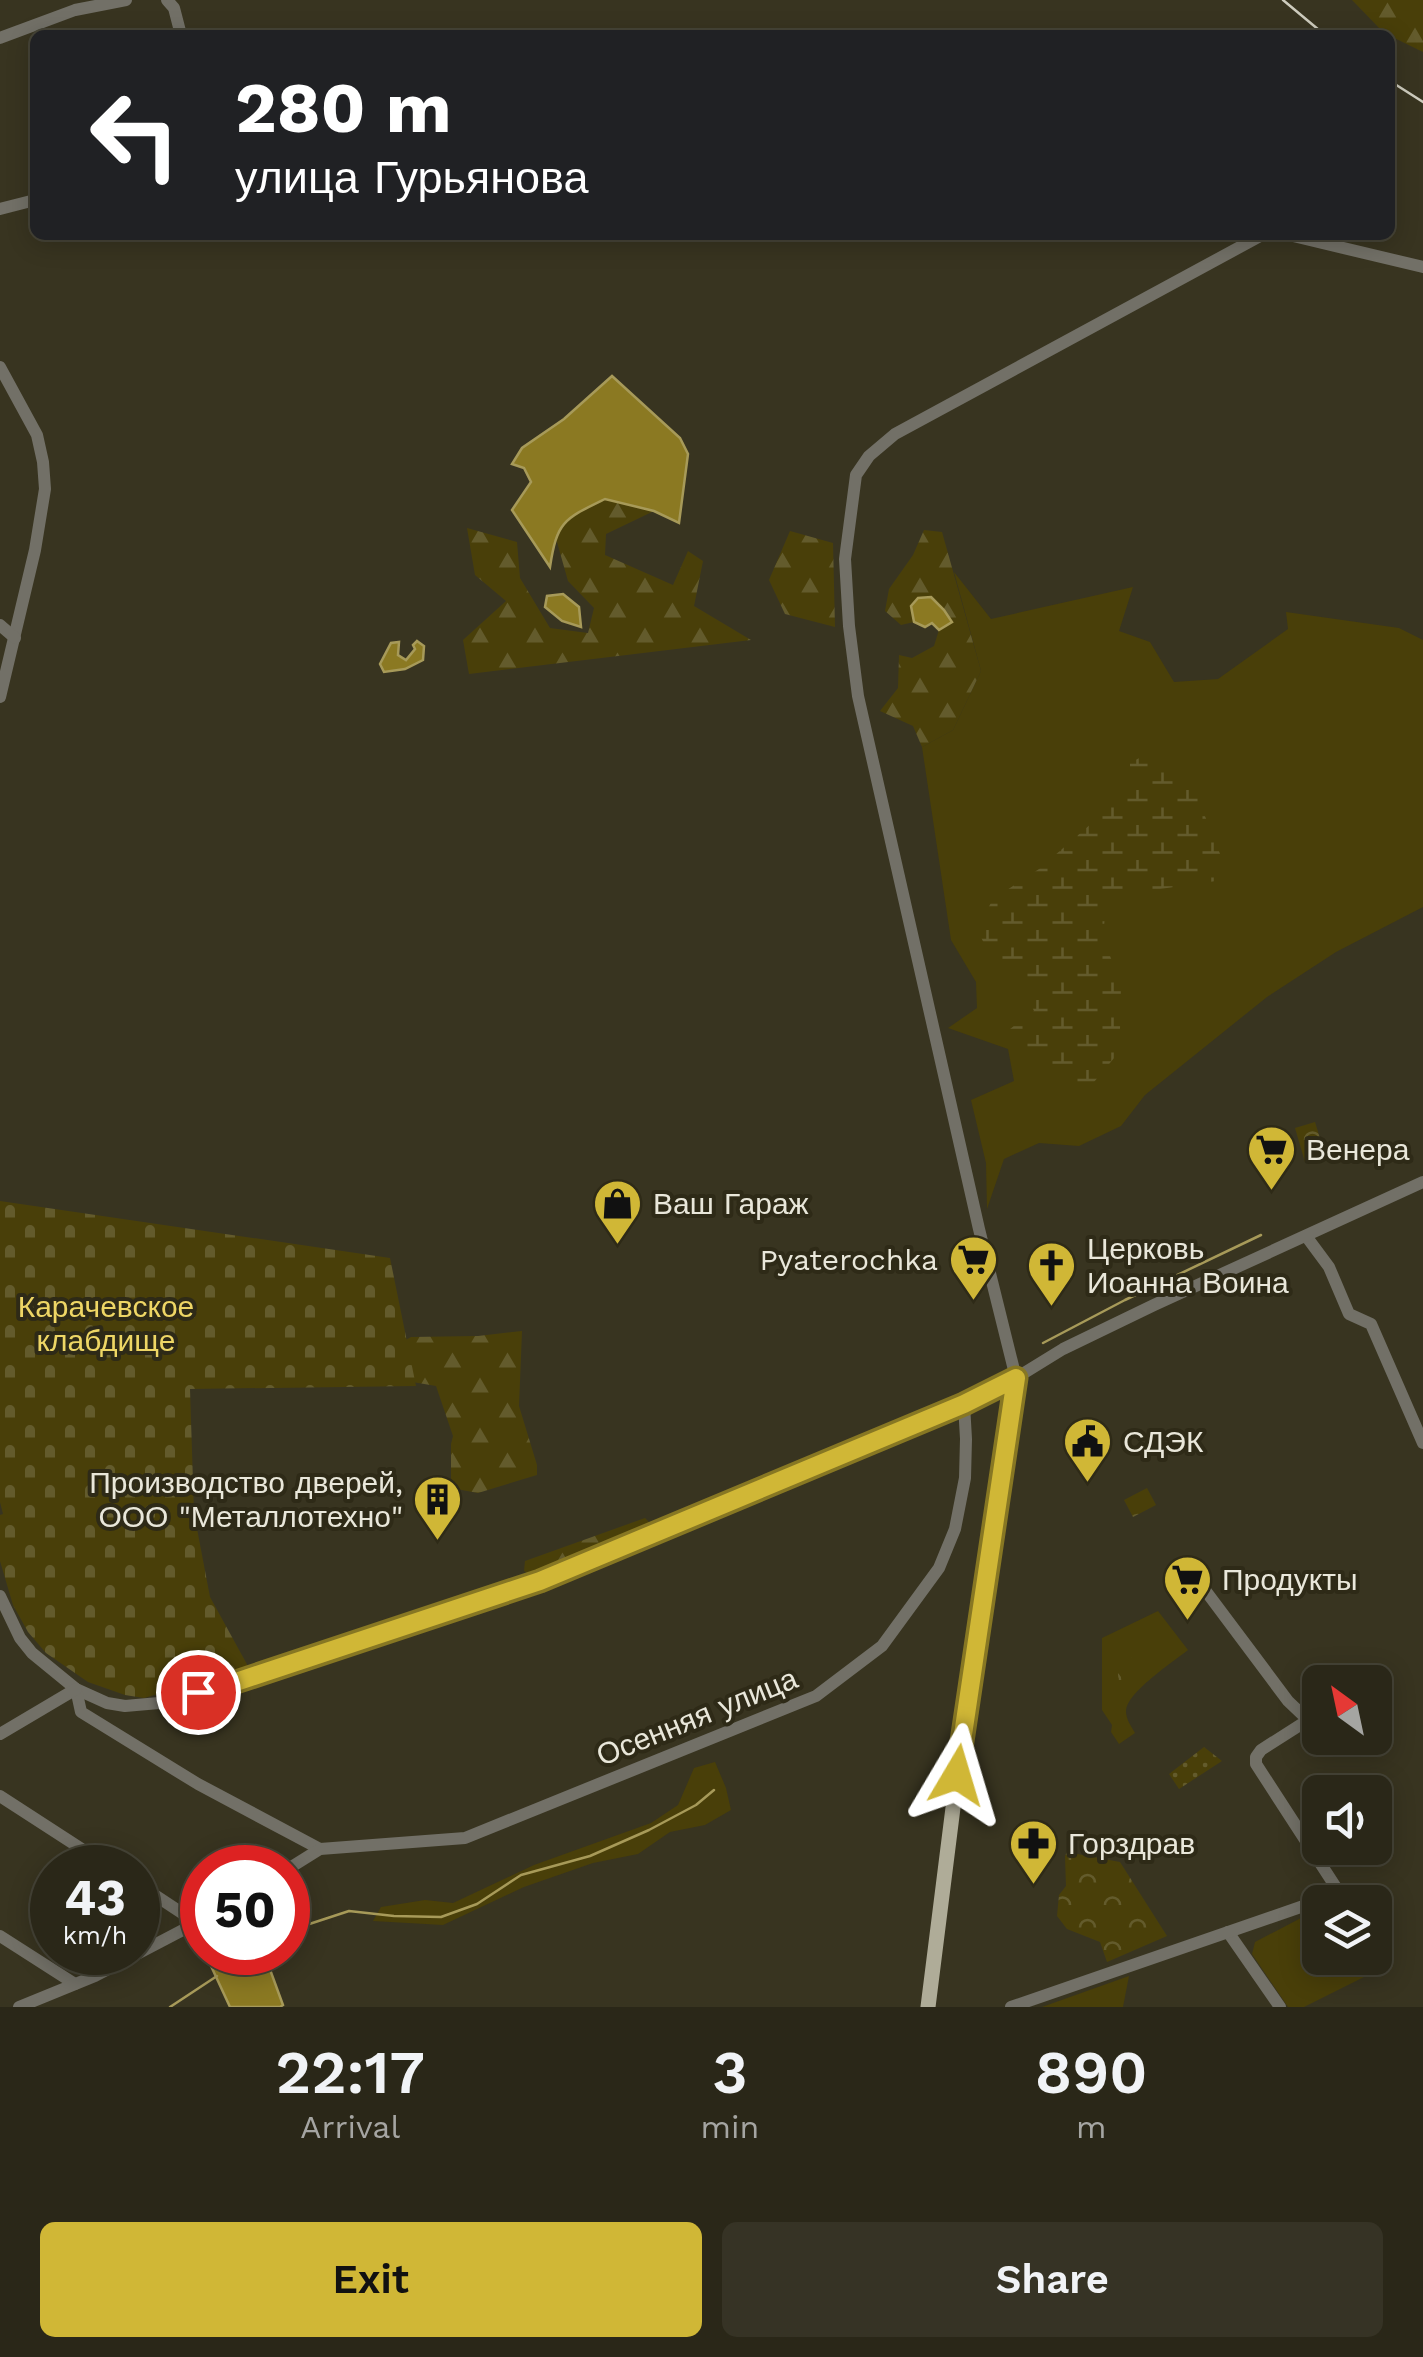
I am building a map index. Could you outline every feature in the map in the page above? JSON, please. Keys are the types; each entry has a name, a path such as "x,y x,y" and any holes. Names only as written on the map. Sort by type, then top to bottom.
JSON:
{"main road":[{"path":"928,2007 962,1736 1016,1378"}],"street":[{"path":"0,38 75,10 126,0"},
{"path":"167,0 174,8 180,30"},
{"path":"0,209 30,201"},
{"path":"1016,1378 858,696 848,626 845,559 856,475 869,456 895,434 1253,240"},
{"path":"1310,240 1423,267"},
{"path":"0,368 37,435 44,462 40,521 0,697"},
{"path":"0,625 15,638"},
{"path":"0,1596 32,1654 76,1689 108,1702 142,1706 236,1682 540,1581 964,1404 1063,1349 1423,1182"},
{"path":"1306,1236 1328,1267 1349,1314 1371,1324 1423,1443"},
{"name":"Осенняя улица","path":"310,1856 320,1850 465,1838 816,1696 882,1646 939,1568 955,1529 965,1478 964,1404"},
{"path":"1010,2007 1314,1902 1337,1890 1256,1764 1261,1750 1308,1720 1288,1701 1199,1582"},
{"path":"0,1734 76,1689"},
{"path":"76,1689 81,1712 198,1784 320,1850"},
{"path":"0,1796 76,1845"},
{"path":"19,2007 75,1984 180,1931"},
{"path":"1228,1932 1280,2007"},
{"path":"0,1936 75,1984"}],"green space":[{"path":"1352,0 1423,0 1423,52 1395,38 1395,30 1381,30"},
{"path":"605,499 654,511 606,534 605,555 673,585 688,551 703,561 694,606 751,640 469,674 463,640 506,601 475,575 467,528 517,542 520,578 550,628 588,633 594,608 568,581 555,535 573,515"},
{"path":"924,530 942,532 981,671 953,730 922,747 913,726 880,711 898,688 899,655 912,658 934,646 939,630 951,622 911,606 914,622 901,625 885,611 889,589 913,555"},
{"path":"790,531 833,543 835,627 785,614 769,580"},
{"path":"954,572 991,619 1133,587 1119,631 1150,642 1174,682 1218,679 1288,629 1286,612 1399,628 1423,640 1423,907 1336,952 1267,997 1145,1095 1121,1126 1079,1146 1039,1143 1004,1159 987,1209 986,1163 971,1100 1014,1081 1008,1049 948,1028 977,1008 976,982 951,940 922,747 953,730 981,671"},
{"path":"1154,750 1195,791 1230,879 1146,891 1106,904 1103,938 1121,984 1120,1029 1135,1033 1084,1094 1049,1074 1006,1032 1034,1011 1023,987 997,970 977,929 993,899 1039,869 1130,790 1130,763"},
{"path":"1315,1122 1325,1155 1305,1162 1295,1128"},
{"name":"Карачевское клабдище","path":"0,1201 390,1258 416,1386 190,1389 194,1513 210,1597 249,1668 144,1698 125,1695 88,1682 46,1653 13,1605 0,1561"},
{"path":"522,1331 519,1406 537,1475 478,1493 451,1488 453,1436 436,1386 377,1376 380,1354 411,1337"},
{"path":"1147,1488 1156,1505 1133,1517 1124,1500"},
{"path":"645,1518 651,1524 643,1531 534,1577 524,1571 525,1561"},
{"path":"1158,1611 1188,1650 1151,1678 1128,1704 1128,1720 1135,1733 1119,1744 1102,1710 1102,1638"},
{"path":"1134,1657 1150,1679 1131,1694 1119,1686 1117,1662"},
{"path":"1204,1747 1222,1761 1179,1789 1169,1774"},
{"path":"715,1762 731,1810 705,1825 670,1832 638,1854 593,1863 524,1887 443,1925 373,1921 381,1907 425,1900 453,1903 534,1865 651,1823 678,1805 694,1768"},
{"path":"1067,1852 1120,1862 1167,1936 1107,1962 1100,1942 1067,1929 1057,1916 1059,1895 1066,1886"},
{"path":"1302,1917 1302,1975 1368,1975 1304,2007 1288,2007 1252,1954 1255,1942"},
{"path":"1129,1976 1123,2007 1042,2007"}],"shaded area":[{"path":"612,376 680,438 688,454 679,523 654,511 605,499 565,523 556,540 550,567 512,510 531,482 524,468 512,464 522,448 564,419"},
{"path":"563,594 579,607 581,627 562,621 545,607 547,596"},
{"path":"931,597 952,622 939,630 932,623 925,627 914,622 911,606 918,598"},
{"path":"417,641 424,646 423,660 405,669 384,672 380,664 391,643 399,642 398,655 406,660"},
{"path":"215,1975 272,1975 283,2005 280,2007 230,2007"}],"waterway":[{"path":"1043,1343 1261,1235"},
{"path":"310,1924 349,1911 441,1917 477,1904 521,1875 590,1856 649,1830 696,1805 714,1790"},
{"path":"170,2007 217,1976"}],"railway":[{"path":"1283,0 1319,30"},
{"path":"1395,84 1423,102"}],"place":[{"name":"Венера","path":"1271,1192"},
{"name":"Ваш Гараж","path":"618,1246"},
{"name":"Pyaterochka","path":"973,1302"},
{"name":"Церковь Иоанна Воина","path":"1052,1308"},
{"name":"СДЭК","path":"1088,1484"},
{"name":"Производство дверей, ООО \"Металлотехно\"","path":"438,1542"},
{"name":"Продукты","path":"1187,1622"},
{"name":"Горздрав","path":"1033,1886"}],"route":[{"path":"198,1692 540,1581 964,1404 1016,1378 957,1775"}]}
